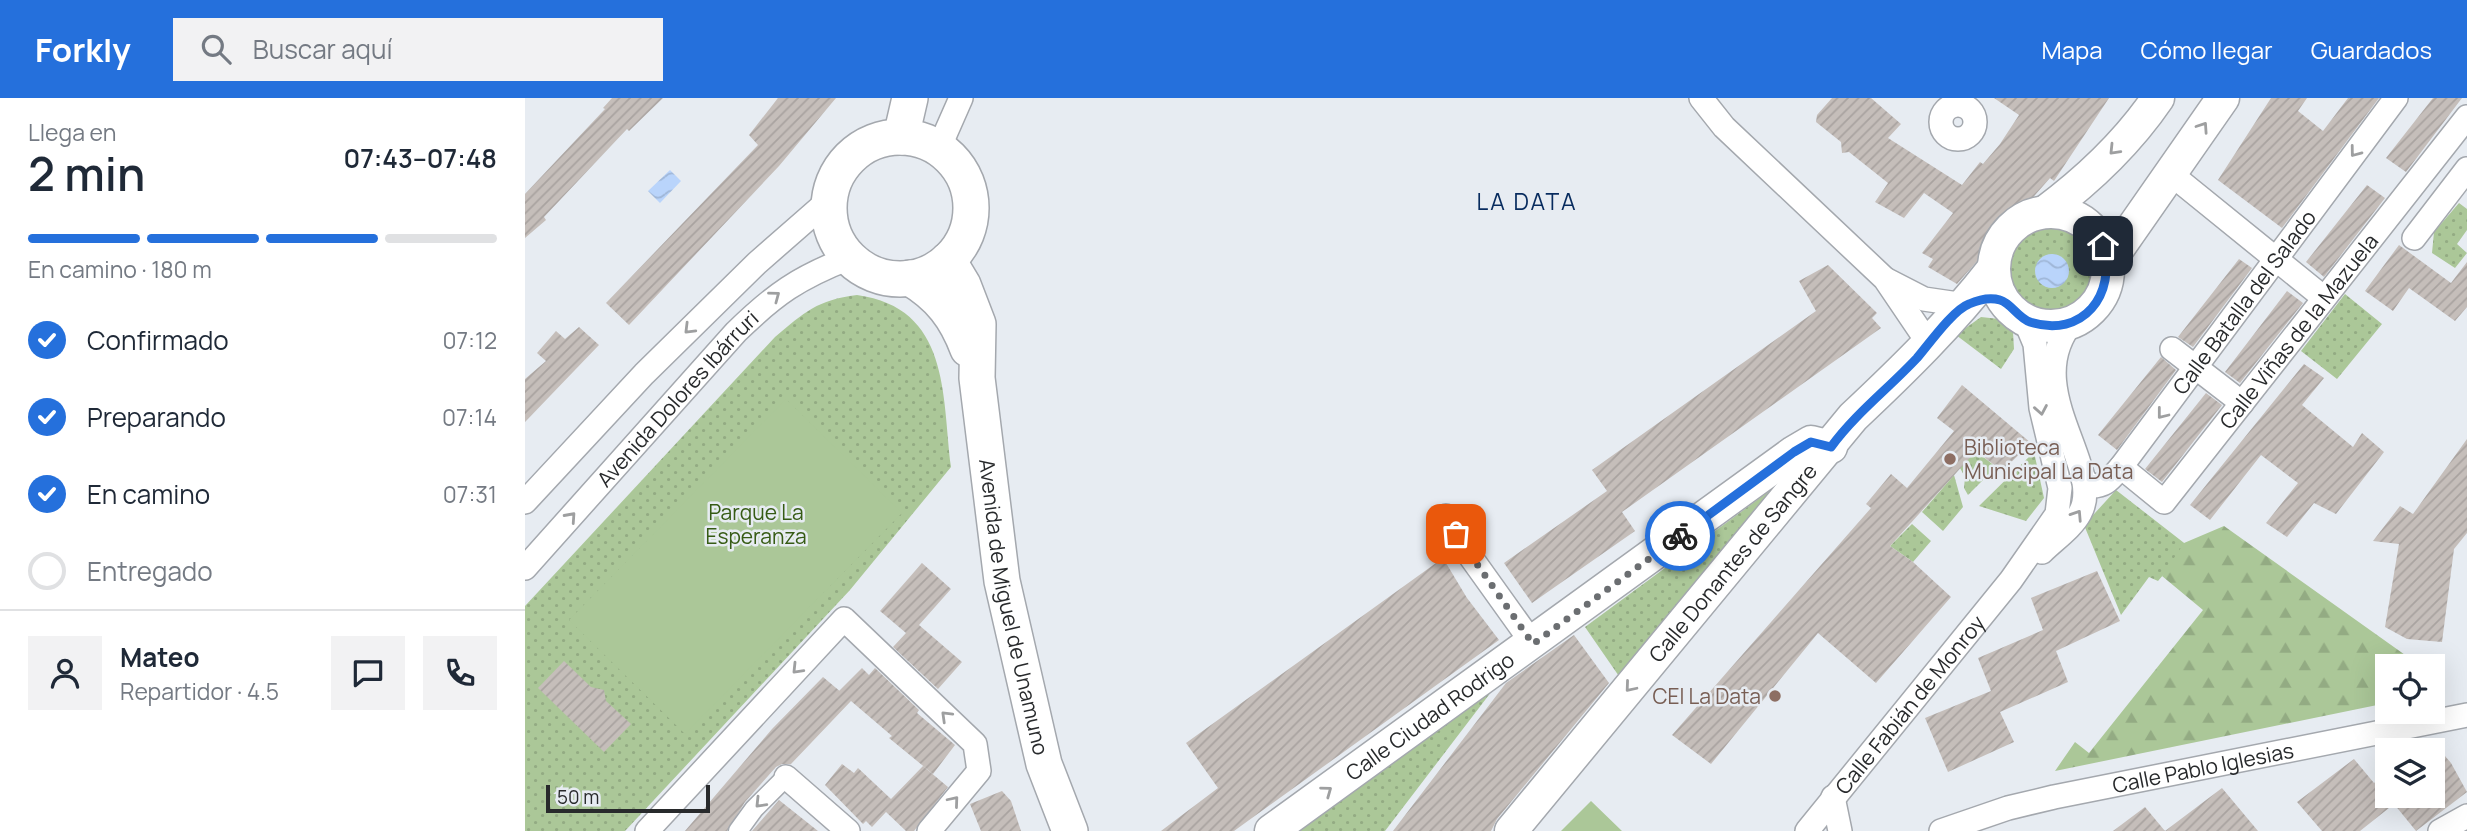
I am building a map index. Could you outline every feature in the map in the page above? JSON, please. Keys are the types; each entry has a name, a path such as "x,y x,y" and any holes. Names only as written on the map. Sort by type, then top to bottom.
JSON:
{"main road":[{"path":"901,136 910,98"},
{"path":"2045,212 2080,187 2142,122 2158,98"},
{"path":"1965,305 1984,299 2045,326 2073,321 2091,309 2102,296 2108,263 2223,98"},
{"path":"901,136 939,148 960,171 971,201 966,233 948,260 931,272 910,278 877,274 849,258 837,240 830,220 829,200 835,179 845,162 861,148 880,139 901,136"},
{"path":"2014,310 1993,269 1996,252 2003,237 2029,216 2045,212 2063,212 2080,219 2094,231 2103,246 2108,263"},
{"name":"Avenida de Miguel de Unamuno","path":"948,260 963,285 978,324 977,378 1003,581 1044,764 1070,831"},
{"name":"Calle Donantes de Sangre","path":"1511,831 1831,447 1853,417 1929,344 1993,269"},
{"name":"Avenida de Miguel de Unamuno","path":"910,278 932,292 954,317 977,378"},
{"name":"Calle Ciudad Rodrigo","path":"1271,831 1533,644 1794,452 1811,442 1831,447"}],"street":[{"path":"939,148 961,98"},
{"path":"1701,98 1724,127 1885,279 1929,344"},
{"name":"Calle Batalla del Salado","path":"2082,477 2090,485 2098,486 2110,480 2121,467 2198,367 2274,258 2396,98"},
{"name":"Calle Viñas de la Mazuela","path":"2121,467 2164,502 2467,117"},
{"path":"2414,238 2467,169"},
{"path":"2171,174 2324,298"},
{"name":"Avenida Dolores Ibárruri","path":"525,502 644,374 757,263 829,200"},
{"name":"Avenida Dolores Ibárruri","path":"525,568 736,332 773,295 808,274 849,258"},
{"path":"1885,279 1924,299 1965,305"},
{"name":"Calle Fabián de Monroy","path":"1808,831 2011,580 2057,514 2060,497 2041,408 2035,344 2014,310"},
{"name":"Calle Fabián de Monroy","path":"2011,580 2080,514 2085,494 2059,405 2053,365 2058,343 2073,321"},
{"path":"2172,349 2242,403"},
{"path":"1446,516 1465,549 1533,644"},
{"path":"647,831 706,764 844,619 975,744 979,771 929,831"},
{"name":"Calle Pablo Iglesias","path":"1941,831 2008,808 2054,797 2464,721"},
{"path":"738,831 754,809 786,777 848,831"},
{"path":"1833,797 1840,831"},
{"path":"2440,831 2467,816"}],"green space":[{"path":"2459,203 2467,209 2467,230 2457,244 2467,253 2455,268 2432,253 2434,232"},
{"path":"2051,224 2069,228 2083,238 2093,252 2097,270 2093,288 2083,302 2069,312 2051,316 2033,312 2019,302 2009,288 2005,270 2009,252 2019,238 2033,228"},
{"path":"2345,294 2382,324 2337,379 2301,351"},
{"name":"Parque La Esperanza","path":"857,295 887,303 910,317 925,336 942,384 951,467 850,590 625,831 525,831 525,606 775,337 812,308 832,300"},
{"path":"1981,317 1999,319 2013,332 2014,349 2001,369 1956,335"},
{"path":"786,399 902,513 685,734 569,620"},
{"path":"1976,451 1996,467 1968,495 1964,488 1965,477 1960,468"},
{"path":"2034,452 2044,498 2026,521 1979,506"},
{"path":"1791,475 1623,682 1585,627"},
{"path":"1954,475 1963,507 1943,531 1922,512"},
{"path":"2116,490 2188,546 2158,581 2149,577 2121,615 2084,525"},
{"path":"1912,524 1931,541 1913,562 1890,546"},
{"path":"2224,526 2404,654 2375,654 2375,705 2055,771 2075,742 2089,753 2203,610 2162,576 2184,543"},
{"path":"1498,683 1385,831 1299,831"},
{"path":"1591,801 1622,831 1561,831"}],"water":[{"path":"670,170 681,181 660,203 648,191"},
{"path":"2052,254 2064,259 2069,271 2064,283 2052,288 2040,283 2035,271 2040,259"}],"building":[{"path":"612,98 663,98 629,131 627,129 544,217 546,220 525,238 525,194 605,109 603,108"},
{"path":"778,98 836,98 779,166 629,325 606,303 758,145 749,135"},
{"path":"1832,98 1871,98 1901,124 1888,138 1962,185 1980,162 1983,164 2000,144 2019,115 1994,98 2109,98 2054,181 2050,178 1957,284 1928,267 1933,259 1922,253 1953,213 1924,193 1904,218 1875,202 1888,183 1849,152 1842,153 1841,142 1816,122 1817,115"},
{"path":"2271,98 2307,98 2298,111 2323,131 2348,98 2379,98 2282,228 2218,180"},
{"path":"2433,98 2462,98 2406,172 2386,158"},
{"path":"2367,185 2385,198 2324,277 2306,262"},
{"path":"2399,245 2451,283 2467,262 2467,307 2455,321 2409,288 2393,311 2365,291"},
{"path":"2239,259 2252,268 2193,347 2178,337"},
{"path":"1828,265 1877,313 1872,318 1881,328 1622,512 1635,531 1532,603 1504,563 1607,491 1592,470 1816,311 1799,281"},
{"path":"2287,291 2303,303 2240,383 2225,372"},
{"path":"579,327 599,345 525,422 525,379 546,361 537,353 556,331 565,339"},
{"path":"2161,357 2176,370 2117,450 2098,435"},
{"path":"2304,364 2324,378 2302,405 2353,447 2362,433 2384,452 2336,514 2314,503 2287,537 2266,523 2298,483 2261,455 2210,520 2190,505"},
{"path":"1962,385 2031,443 2002,471 1976,451 1890,546 1913,562 1951,597 1876,683 1818,633 1711,764 1672,735 1871,508 1866,504 1891,474 1907,488 1954,431 1937,418"},
{"path":"2206,393 2222,405 2162,482 2145,469"},
{"path":"2467,439 2467,533 2454,549 2442,642 2407,639 2385,627 2399,544 2373,541 2400,506 2413,514"},
{"path":"1443,558 1467,598 1499,640 1234,831 1161,831 1218,788 1186,743"},
{"path":"922,563 951,589 919,625 962,662 938,689 893,647 906,633 880,611"},
{"path":"2097,571 2120,621 2056,651 2068,682 2000,712 2014,742 1948,772 1925,718 1991,691 1978,658 2043,630 2031,598"},
{"path":"1574,635 1609,683 1497,819 1491,831 1393,831 1506,683"},
{"path":"564,661 591,687 604,690 606,701 631,724 604,752 538,688"},
{"path":"862,668 869,675 875,668 919,710 917,713 955,745 933,774 889,738 892,736 851,701 791,764 776,767 745,802 727,831 685,831 772,729 823,677 839,691"},
{"path":"2445,756 2467,792 2416,831 2397,808 2445,808"},
{"path":"2354,759 2374,783 2375,808 2389,808 2360,831 2322,831 2297,802"},
{"path":"842,764 854,773 858,768 891,799 923,766 948,787 914,831 906,831 886,812 872,827 866,821 863,824 825,785"},
{"path":"2222,788 2258,831 2165,831"},
{"path":"1002,791 1011,801 1021,831 981,831 970,804"},
{"path":"779,800 818,831 752,831"},
{"path":"2145,807 2165,831 2113,831"}],"way so far":[{"path":"1456,534 1533,644 1680,536"}],"place":[{"name":"Biblioteca Municipal La Data","path":"1950,459"},
{"name":"CEI La Data","path":"1775,696"}],"district":[{"name":"LA DATA","path":"1527,201"}],"route":[{"path":"1680,536 1794,452 1811,442 1831,447 1853,417 1915,359 1965,305 1984,299 2003,300 2014,313 2025,320 2045,326 2062,325 2078,319 2102,296 2108,263 2103,246"}]}
